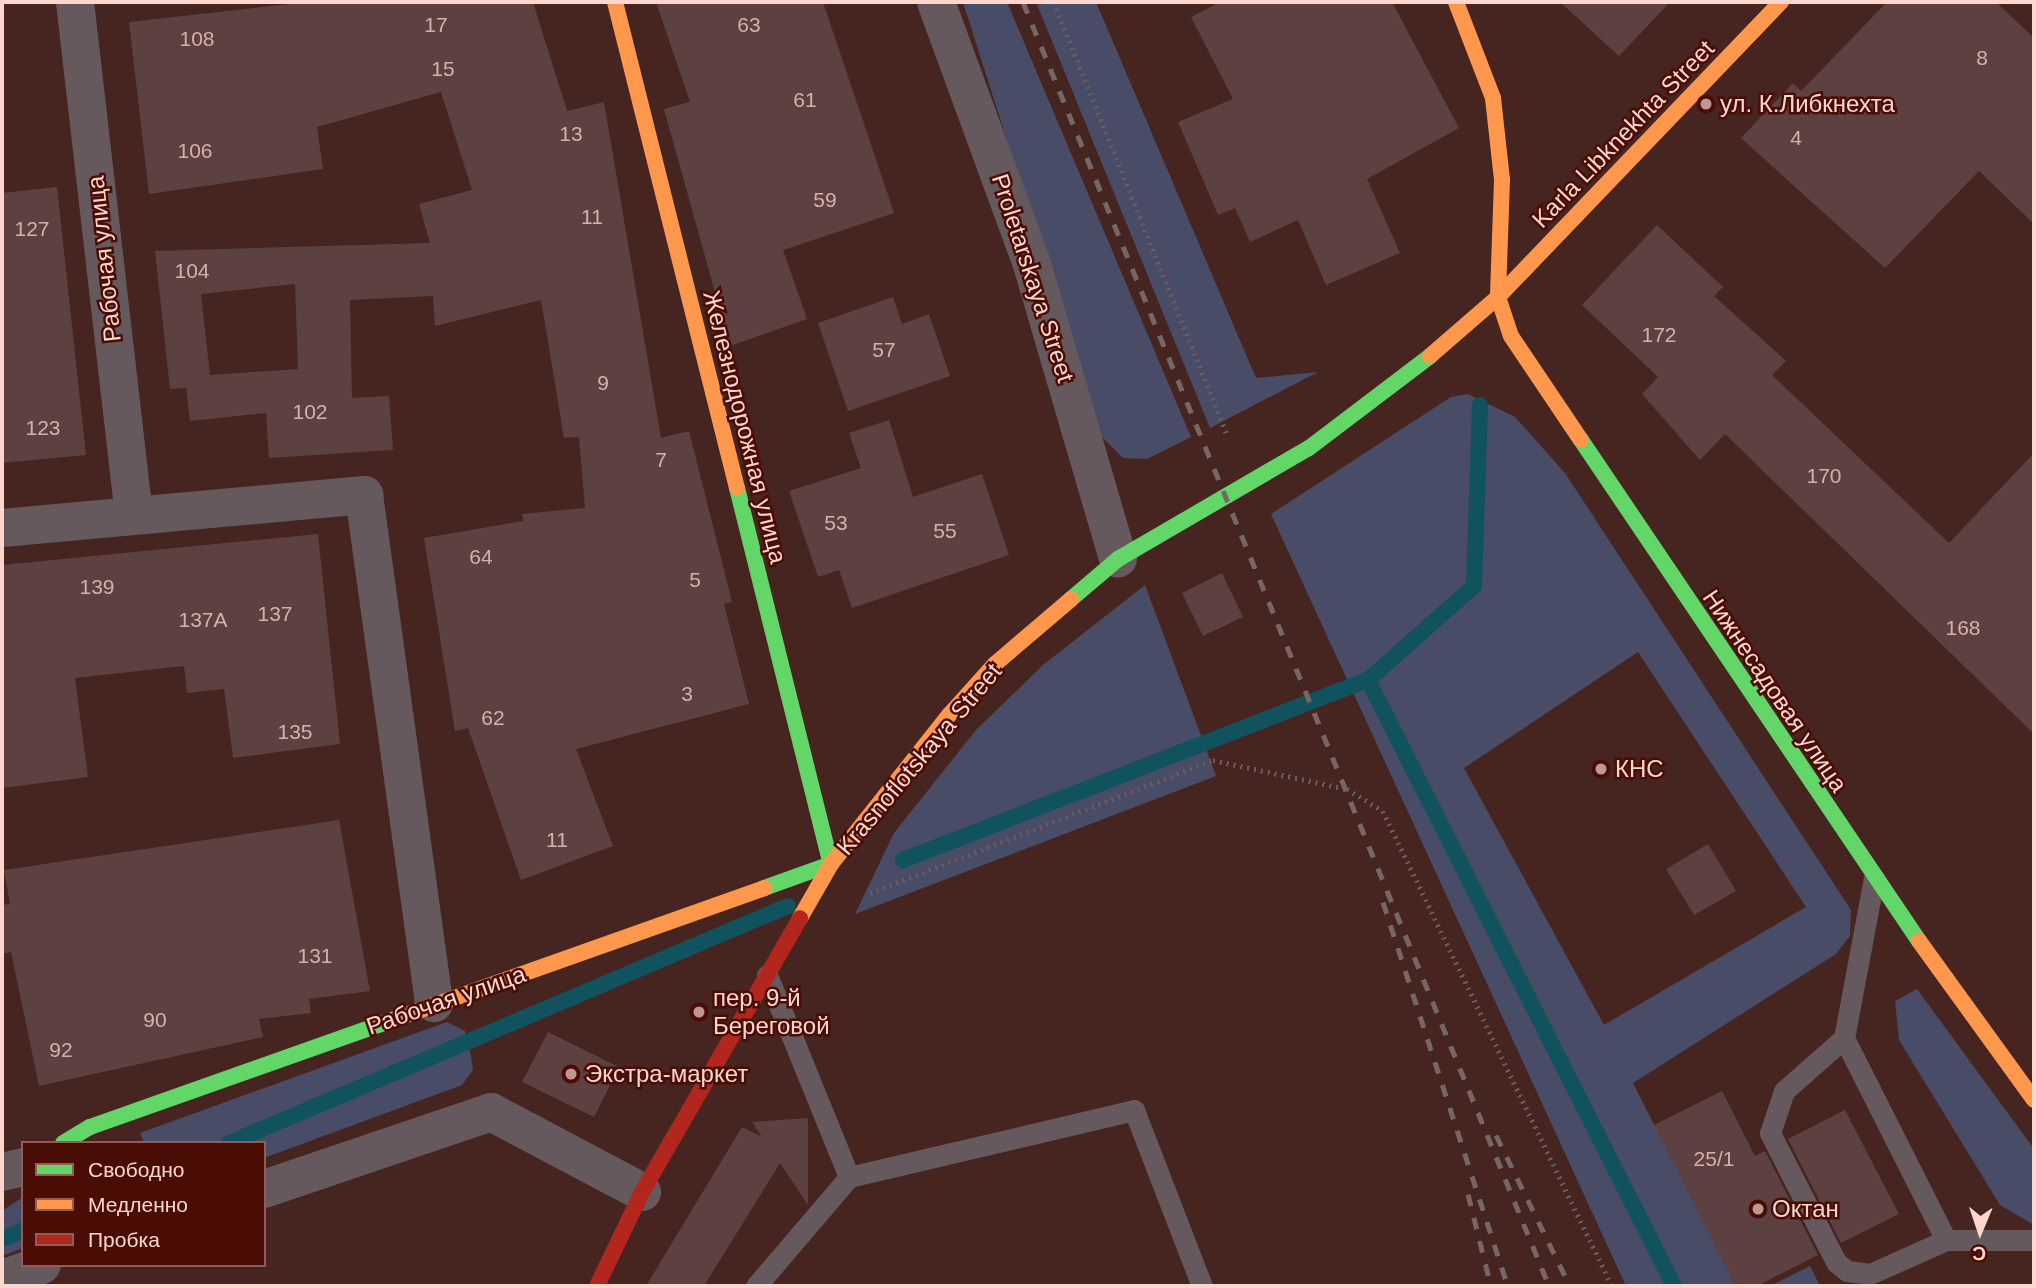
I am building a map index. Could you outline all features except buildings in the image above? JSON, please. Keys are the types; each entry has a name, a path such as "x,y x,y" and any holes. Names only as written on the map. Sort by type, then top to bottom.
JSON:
{"street":[{"name":"Рабочая улица","path":"75,2 134,516"},
{"name":"Железнодорожная улица","path":"615,2 831,864"},
{"name":"Proletarskaya Street","path":"936,2 1031,261 1118,559"},
{"path":"1456,2 1493,97 1502,180 1498,297"},
{"name":"Karla Libknekhta Street","path":"1498,297 1781,2"},
{"name":"Krasnoflotskaya Street","path":"597,1286 642,1192 831,864 977,684 1118,559 1351,422 1498,297"},
{"name":"Нижнесадовая улица","path":"1498,297 1528,368 1874,878 2034,1100"},
{"path":"2,528 364,495 435,1003"},
{"name":"Рабочая улица","path":"66,1141 90,1127 831,864"},
{"path":"266,1188 491,1112 642,1192"},
{"path":"2,1172 21,1167"},
{"path":"2,1279 36,1267"}],"lane":[{"path":"1874,878 1844,1038 1946,1240"},
{"path":"767,975 849,1177"},
{"path":"1844,1038 1784,1091 1770,1133 1836,1262 1847,1271 1870,1275 1946,1240 2034,1240"},
{"path":"757,1286 849,1177 1135,1110 1202,1286"}],"path":[{"path":"1054,2 1228,438"},
{"path":"797,922 1213,760 1348,789 1383,811 1612,1286"}],"shaded area":[{"path":"963,2 1007,2 1191,437 1147,459 1123,458 1101,436"},
{"path":"1036,2 1096,2 1256,378 1318,372 1210,428"},
{"path":"1468,394 1515,417 1565,473 1851,910 1850,936 1836,954 1633,1083 1736,1286 1626,1286 1271,514 1451,397","holes":["1638,652 1806,907 1604,1025 1464,768"]},
{"path":"1145,585 1216,776 855,914 894,833 976,730 1043,665"},
{"path":"1917,989 2034,1149 2034,1225 2000,1205 1899,1040 1895,1001"},
{"path":"447,1022 465,1031 473,1070 462,1085 266,1157 266,1141 143,1141 140,1133"},
{"path":"21,1198 21,1249 2,1256 2,1211"},
{"path":"1810,1266 1820,1286 1770,1286"}],"waterway":[{"path":"903,860 1368,680 1474,586 1480,405"},
{"path":"1368,680 1674,1286"},
{"path":"234,1141 788,906"},
{"path":"2,1239 21,1231"}],"railway":[{"path":"1023,2 1549,1286"},
{"path":"1383,902 1508,1286"},
{"path":"1496,1135 1570,1286"},
{"path":"1468,1194 1491,1286"}],"traffic: fast":[{"path":"1071,599 1118,559 1309,448 1430,356"},
{"path":"1581,440 1919,941"},
{"path":"737,488 831,864 764,888"},
{"path":"66,1141 90,1127 395,1019"}],"traffic: slow":[{"path":"615,2 737,488"},
{"path":"1456,2 1493,98 1502,180 1498,297 1511,336 1581,440"},
{"path":"1430,356 1498,297 1781,2"},
{"path":"800,918 831,864 950,714 995,664 1071,599"},
{"path":"395,1019 764,888"},
{"path":"1919,941 2034,1100"}],"traffic: jam":[{"path":"597,1286 642,1192 800,918"}],"place":[{"name":"ул. К.Либкнехта","path":"1706,104"},
{"name":"КНС","path":"1601,769"},
{"name":"пер. 9-й Береговой","path":"699,1012"},
{"name":"Экстра-маркет","path":"571,1074"},
{"name":"Октан","path":"1758,1209"}]}
